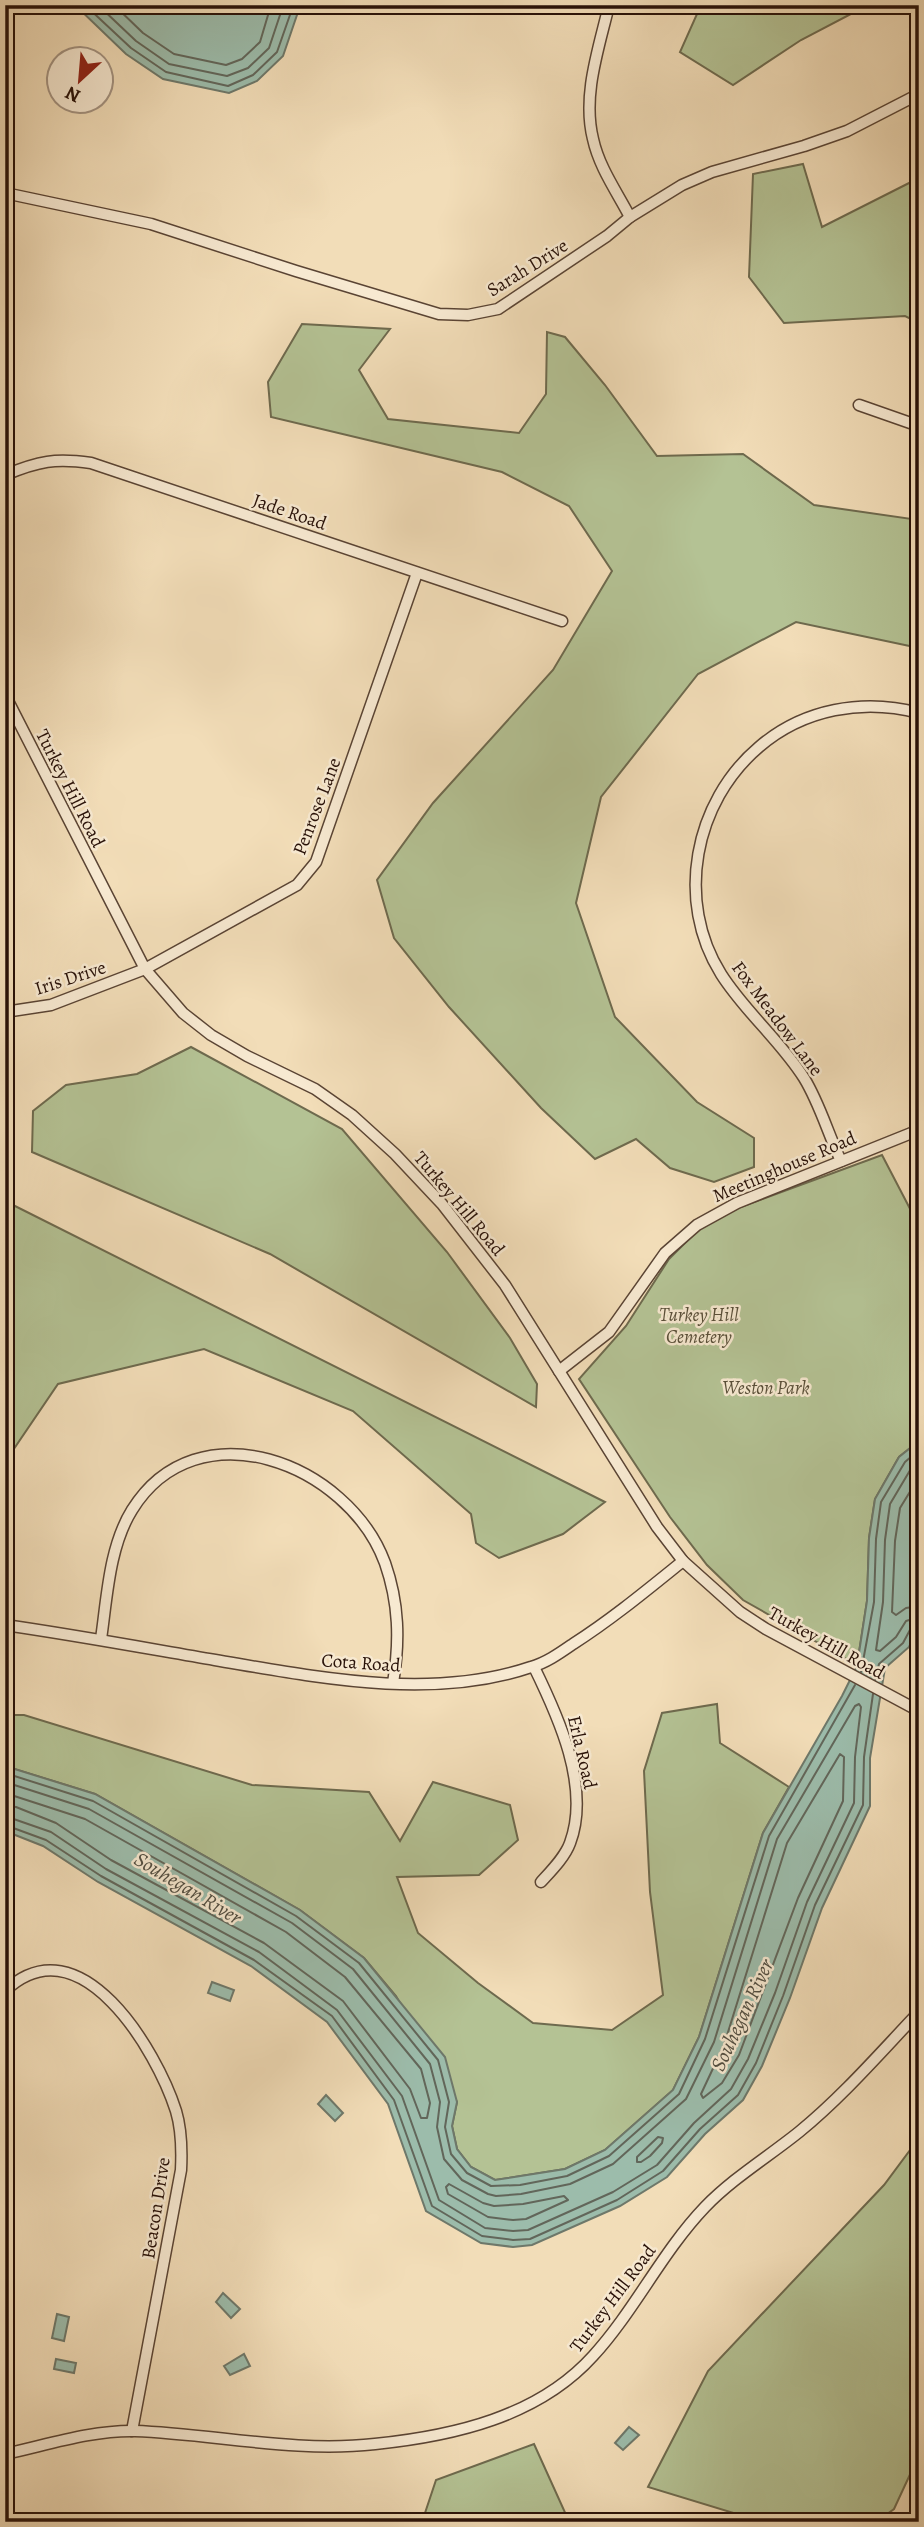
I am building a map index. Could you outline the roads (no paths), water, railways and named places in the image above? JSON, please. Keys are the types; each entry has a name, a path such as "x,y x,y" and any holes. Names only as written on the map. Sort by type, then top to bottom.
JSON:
{"street":[{"path":"609,5 588,108 593,140 603,169 630,217"},
{"name":"Sarah Drive","path":"5,193 151,224 439,314 468,315 498,309 607,236 630,217 682,185 712,172 847,131 919,94"},
{"path":"859,405 919,426"},
{"name":"Jade Road","path":"5,475 30,465 60,459 91,463 562,621"},
{"name":"Penrose Lane","path":"145,969 297,885 316,862 418,573"},
{"name":"Turkey Hill Road","path":"5,695 145,969 183,1013 211,1035 315,1089 352,1115 395,1154 462,1227 505,1285 657,1527 683,1561 740,1612 914,1708"},
{"name":"Fox Meadow Lane","path":"841,1161 803,1077 785,1052 747,1010 709,952 698,912 696,869 699,848 712,808 728,780 749,756 783,730 822,713 843,708 886,707 919,713"},
{"name":"Iris Drive","path":"5,1012 51,1005 145,969"},
{"name":"Meetinghouse Road","path":"559,1371 609,1332 665,1254 697,1225 737,1203 919,1130"},
{"path":"101,1639 111,1572 119,1541 130,1512 148,1488 171,1469 199,1457 229,1454 261,1458 289,1466 316,1479 341,1498 362,1521 384,1561 397,1604 399,1632 394,1683"},
{"name":"Cota Road","path":"5,1625 317,1677 394,1683 467,1681 534,1667 590,1633 683,1561"},
{"name":"Erla Road","path":"534,1667 565,1736 576,1796 575,1827 569,1846 541,1882"},
{"name":"Beacon Drive","path":"5,1991 26,1976 49,1972 71,1975 96,1987 118,2007 133,2026 165,2083 176,2112 182,2141 181,2170 132,2431"},
{"name":"Turkey Hill Road","path":"5,2454 84,2437 132,2431 281,2444 371,2445 462,2430 520,2409 547,2395 572,2377 593,2356 665,2256 703,2209 725,2188 833,2102 919,2012"}],"water":[{"path":"75,5 296,5 298,12 283,56 257,81 229,93 163,79 126,54"},
{"name":"Souhegan River","path":"919,1441 919,1626 909,1647 885,1668 870,1758 870,1806 822,1908 762,2066 743,2100 705,2134 667,2177 620,2206 532,2245 513,2247 481,2243 426,2211 388,2104 327,2022 251,1966 98,1882 43,1846 5,1831 5,1766 95,1794 300,1910 364,1958 445,2057 457,2102 452,2126 457,2149 471,2167 495,2180 565,2169 605,2150 673,2090 699,2037 763,1833 857,1666 867,1601 869,1538 875,1499 899,1457"},
{"path":"212,1982 234,1990 230,2001 208,1993"},
{"path":"326,2095 343,2113 335,2121 318,2104"},
{"path":"223,2293 240,2309 231,2318 216,2302"},
{"path":"57,2314 69,2317 64,2341 52,2338"},
{"path":"244,2354 250,2366 230,2375 224,2366"},
{"path":"56,2359 76,2363 74,2373 54,2369"},
{"path":"629,2427 639,2435 623,2450 615,2443"}],"park label":[{"name":"Turkey Hill Cemetery","path":"699,1325"},
{"name":"Weston Park","path":"766,1387"}]}
